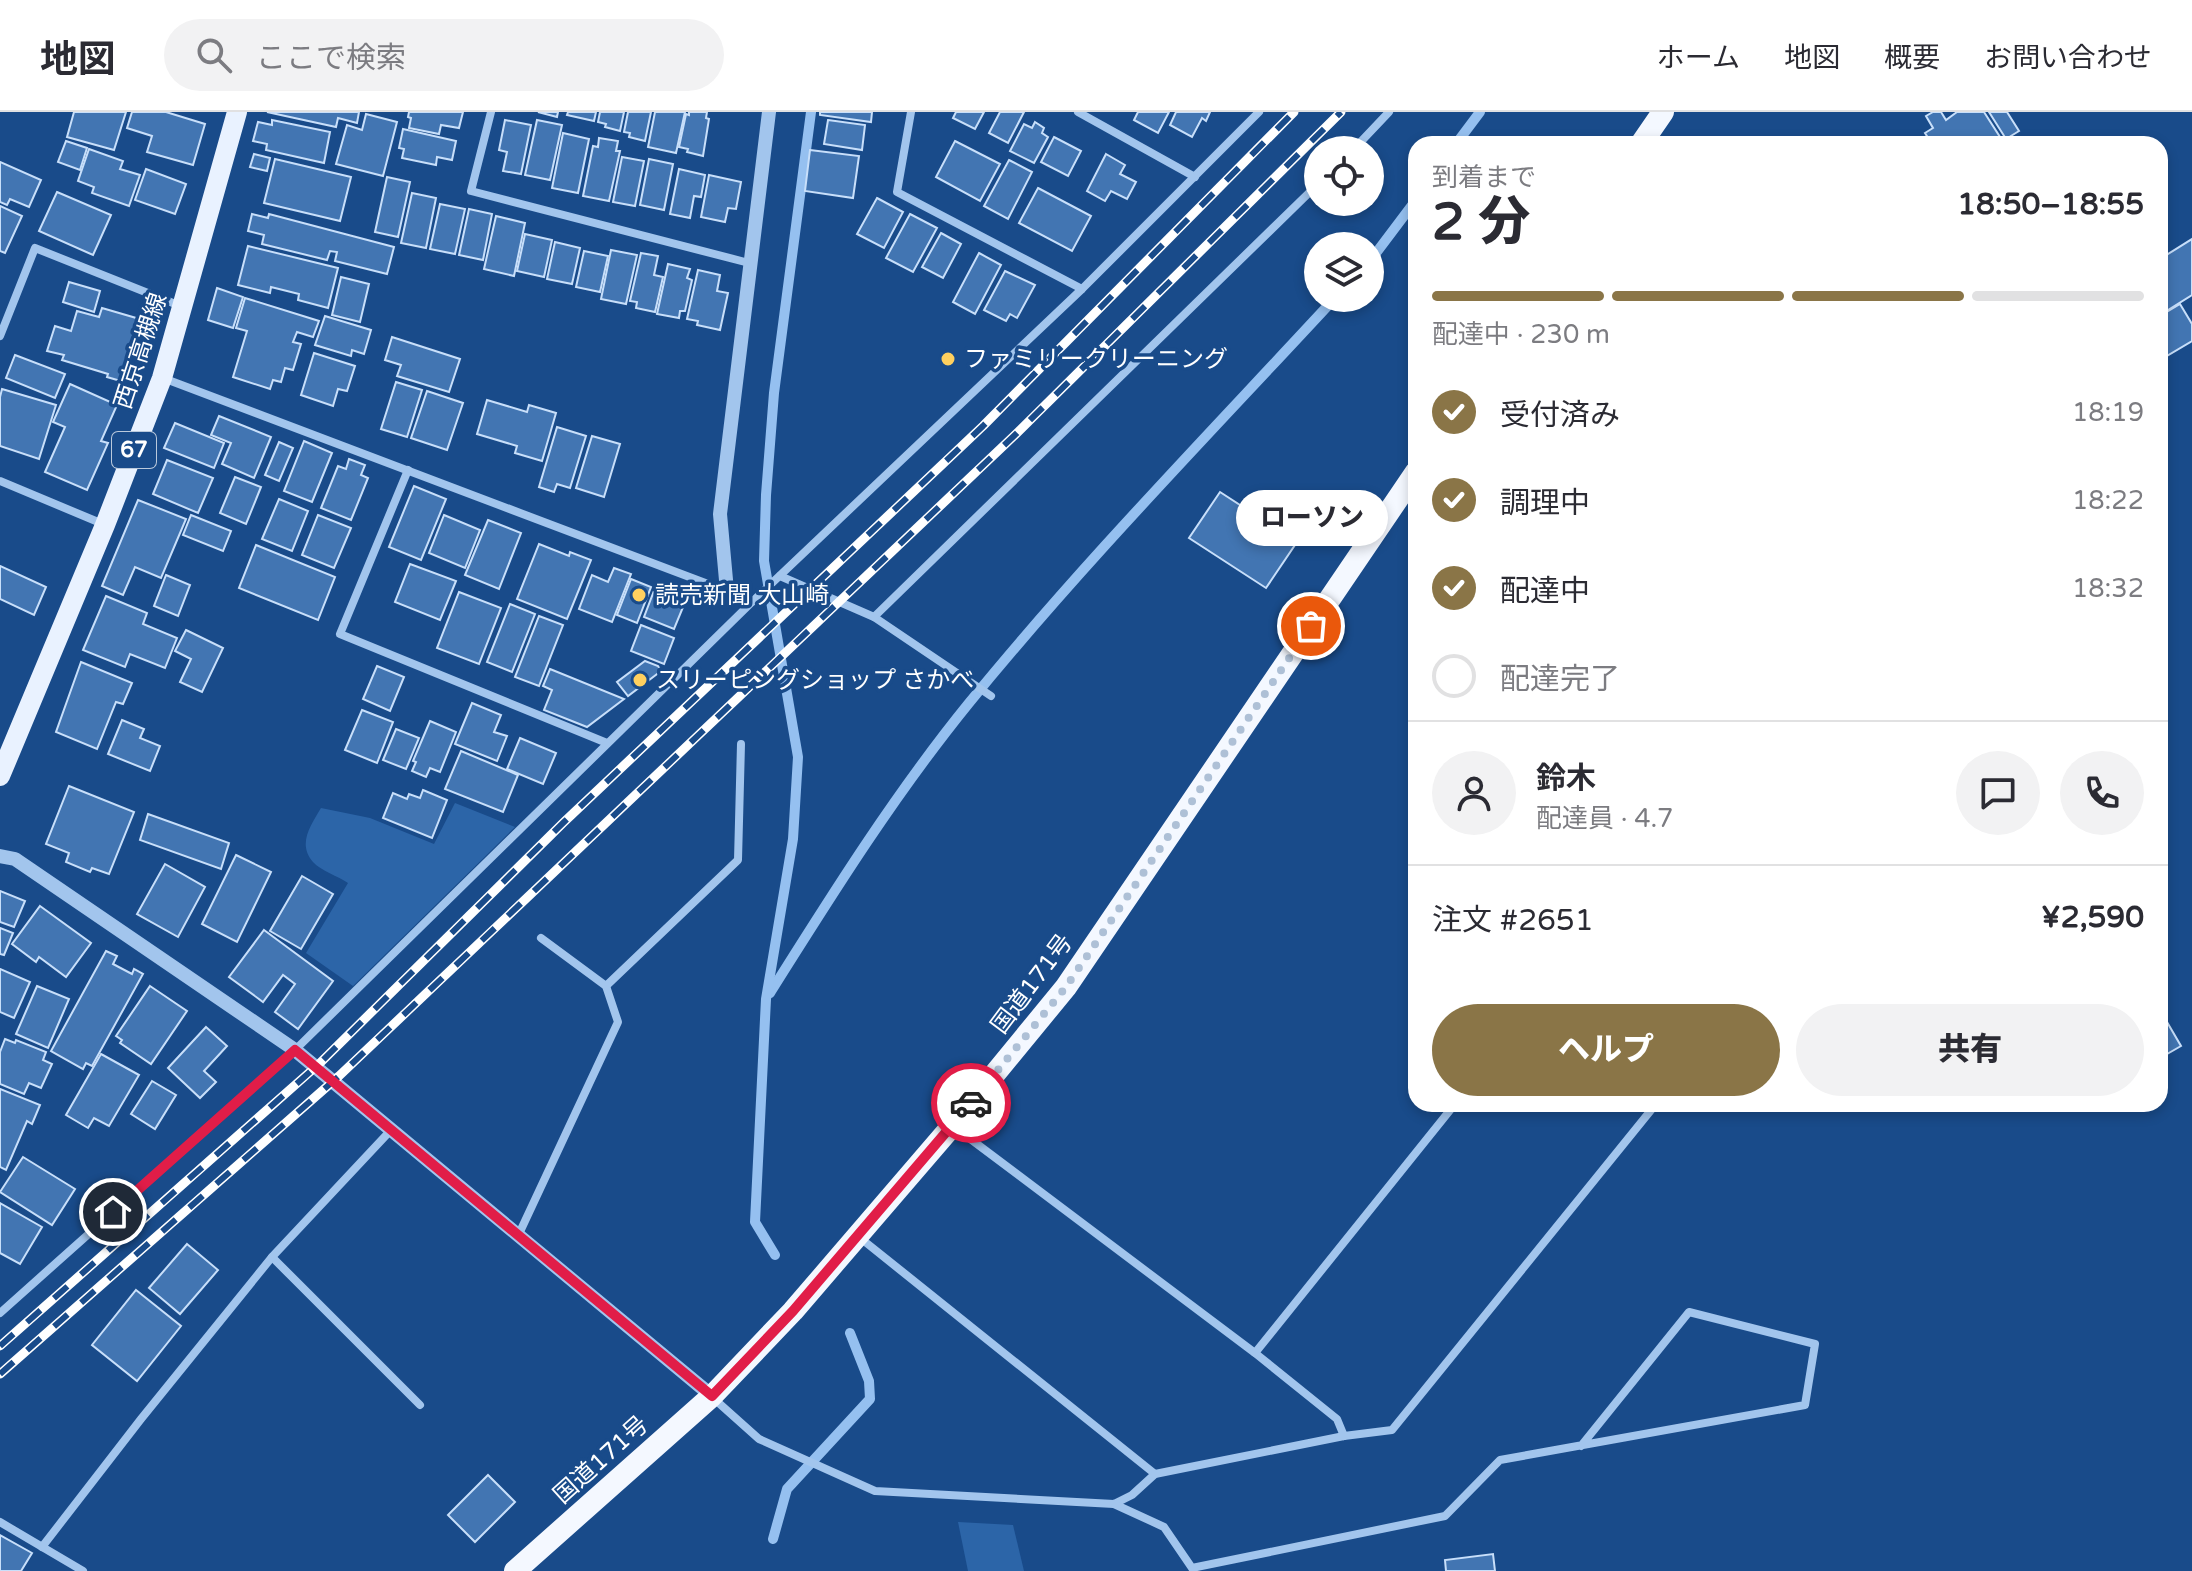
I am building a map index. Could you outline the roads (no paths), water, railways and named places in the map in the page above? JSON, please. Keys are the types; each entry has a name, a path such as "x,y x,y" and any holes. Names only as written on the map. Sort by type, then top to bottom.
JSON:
{"highway":[{"path":"1646,136 1663,112"},
{"name":"国道171号","path":"515,1571 712,1396 859,1237 952,1126 1066,987 1408,484"}],"main road":[{"name":"西京高槻線","path":"0,776 105,525 162,378 237,112"}],"street":[{"path":"491,112 471,191 749,263"},
{"path":"727,591 720,514 769,112"},
{"path":"911,112 897,192 1082,289"},
{"path":"1078,112 1195,177"},
{"path":"0,1313 295,1050 753,601 1082,289 1259,112"},
{"path":"1366,136 1389,112"},
{"path":"874,617 1304,198"},
{"path":"0,336 35,248 183,307"},
{"path":"162,378 753,601"},
{"path":"408,470 340,634 607,743"},
{"path":"0,481 105,525"},
{"path":"780,576 874,617 991,696"},
{"path":"606,986 738,860 741,744"},
{"path":"0,856 15,859 295,1050 712,1396 759,1439 875,1491 1114,1504 1164,1527 1192,1568 1445,1516 1500,1460 1581,1446 1805,1405 1815,1344 1689,1312 1581,1446"},
{"path":"518,1236 618,1022 606,986 541,938"},
{"path":"1255,1353 1449,1112"},
{"path":"1114,1504 1132,1495 1155,1474 1344,1436 1392,1430 1650,1112"},
{"path":"952,1126 1255,1353 1337,1419 1344,1436"},
{"path":"42,1547 272,1257 391,1130"},
{"path":"859,1237 1155,1474"},
{"path":"272,1257 420,1405"},
{"path":"0,1522 83,1571"}],"waterway":[{"path":"775,1255 755,1222 766,999 793,839 798,757 764,561 766,495 774,393 811,112"},
{"path":"1462,136 1480,112"},
{"path":"1384,242 1408,211"},
{"path":"770,993 890,808 969,703 1103,548 1322,312"},
{"path":"773,1539 787,1489 870,1399 869,1381 850,1333"}],"railway":[{"path":"0,1346 320,1063 564,822 983,426 1294,112"},
{"path":"0,1374 339,1076 1017,433 1341,112"}],"place":[{"name":"ファミリークリーニング","path":"948,359"},
{"name":"読売新聞 大山崎","path":"639,595"},
{"name":"ローソン","path":"1311,626"},
{"name":"スリーピングショップ さかべ","path":"640,680"}]}
